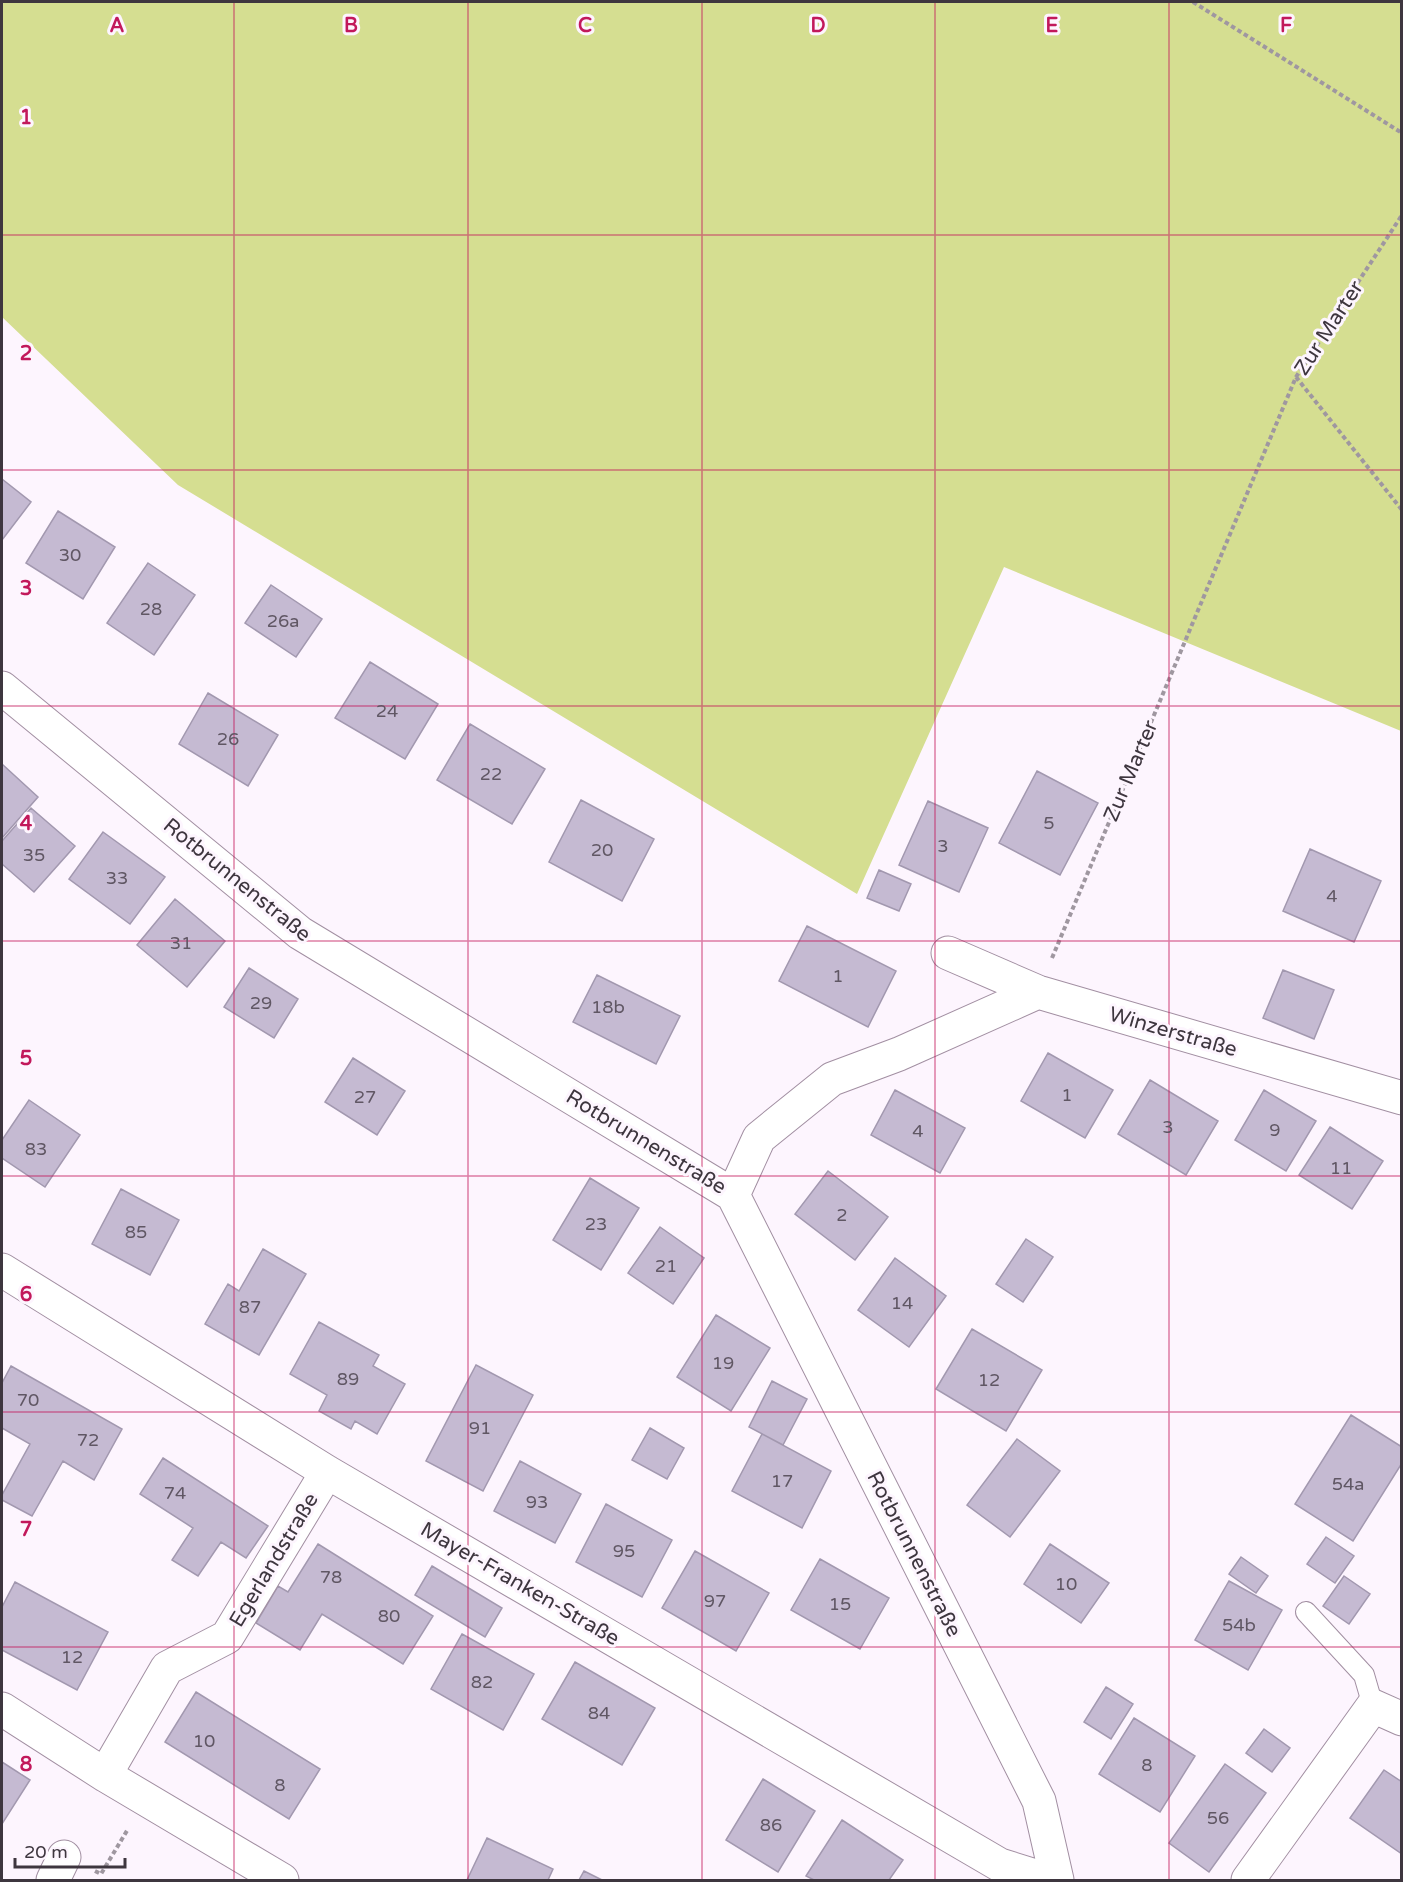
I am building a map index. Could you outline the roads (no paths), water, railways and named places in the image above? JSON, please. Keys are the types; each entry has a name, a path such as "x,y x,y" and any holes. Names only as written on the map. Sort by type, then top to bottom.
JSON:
{"street":[{"name":"Rotbrunnenstraße","path":"2,688 300,933 733,1195 1039,1801 1057,1881"},
{"name":"Winzerstraße","path":"948,953 1038,992 1401,1098"},
{"path":"733,1195 759,1138 832,1079 900,1054 1038,992"},
{"name":"Mayer-Franken-Straße","path":"2,1270 327,1472 1000,1865 1048,1881"},
{"name":"Egerlandstraße","path":"105,1775 166,1668 227,1637 327,1472"},
{"path":"2,1709 105,1775 282,1881"},
{"path":"1248,1881 1387,1713"}],"lane":[{"path":"1305,1612 1364,1675 1387,1713"}]}
